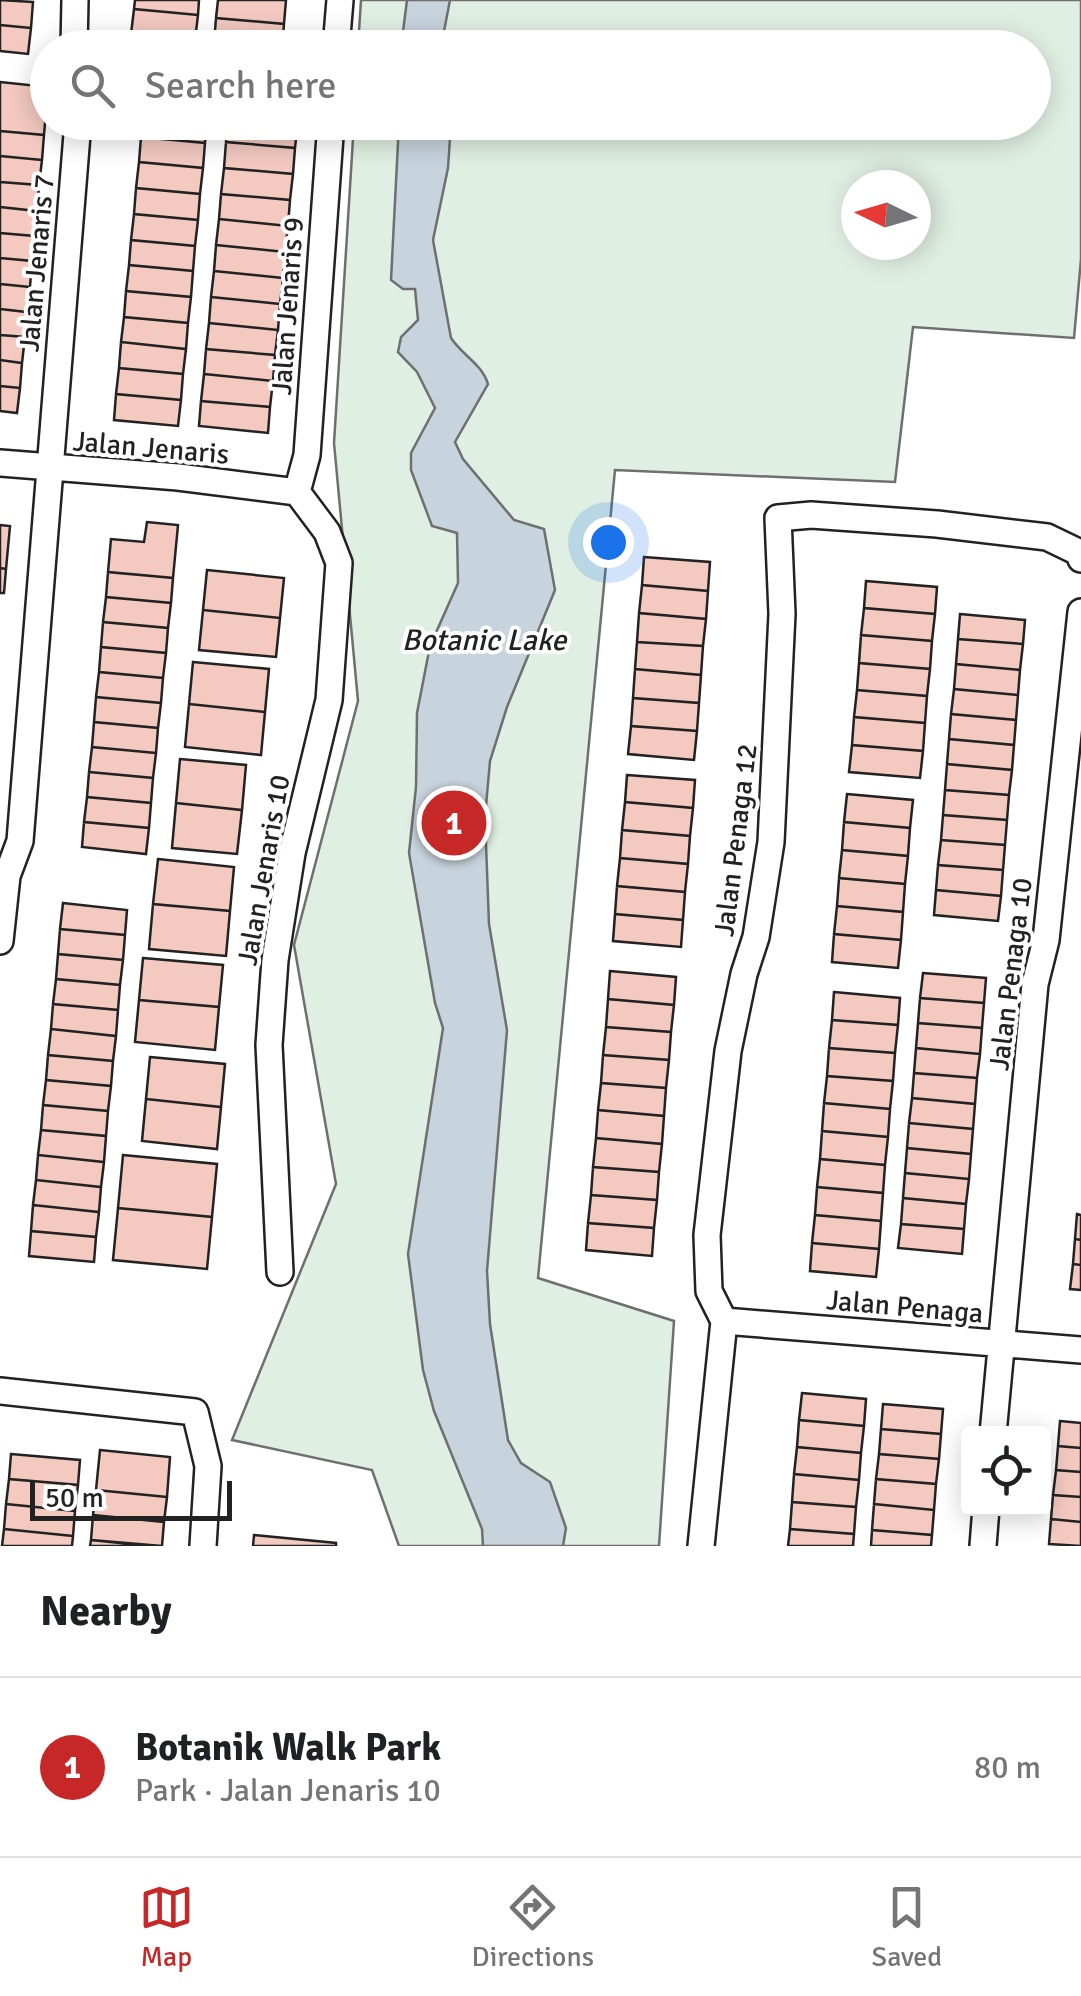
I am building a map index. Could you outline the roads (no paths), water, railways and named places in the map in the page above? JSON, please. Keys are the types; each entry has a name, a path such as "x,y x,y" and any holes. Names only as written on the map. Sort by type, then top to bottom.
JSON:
{"street":[{"path":"74,30 75,0"},
{"path":"338,30 340,0"},
{"name":"Jalan Jenaris 7","path":"0,941 7,876 20,841 76,140"},
{"name":"Jalan Jenaris 9","path":"297,492 307,455 329,140"},
{"name":"Jalan Jenaris","path":"0,464 178,476 297,492"},
{"name":"Jalan Jenaris 10","path":"280,1272 270,1046 275,960 292,853 328,700 339,563 327,532 297,492"},
{"name":"Jalan Penaga 12","path":"724,1320 709,1291 707,1235 728,1051 756,937 771,842 782,614 778,518 811,515 1047,537 1078,552 1081,560"},
{"name":"Jalan Penaga 10","path":"994,1426 1035,984 1046,940 1081,612"},
{"path":"702,1546 724,1320"},
{"name":"Jalan Penaga","path":"724,1320 1081,1350"},
{"path":"0,1392 196,1412 208,1466 203,1546"},
{"path":"983,1546 985,1516"}],"water":[{"path":"407,0 450,0 444,30 403,30"},
{"name":"Botanic Lake","path":"398,140 450,140 433,240 451,338 488,384 455,442 463,459 514,520 544,529 555,590 507,707 490,761 485,817 489,924 507,1030 487,1271 490,1324 508,1440 521,1463 550,1482 566,1528 563,1546 483,1546 482,1529 434,1411 423,1370 408,1254 443,1028 435,1003 409,853 416,787 417,713 430,646 458,583 457,533 432,526 411,470 411,453 435,408 417,372 398,352 401,337 418,320 415,289 403,289 391,280"}],"place":[{"name":"Botanik Walk Park","path":"454,823"}]}
